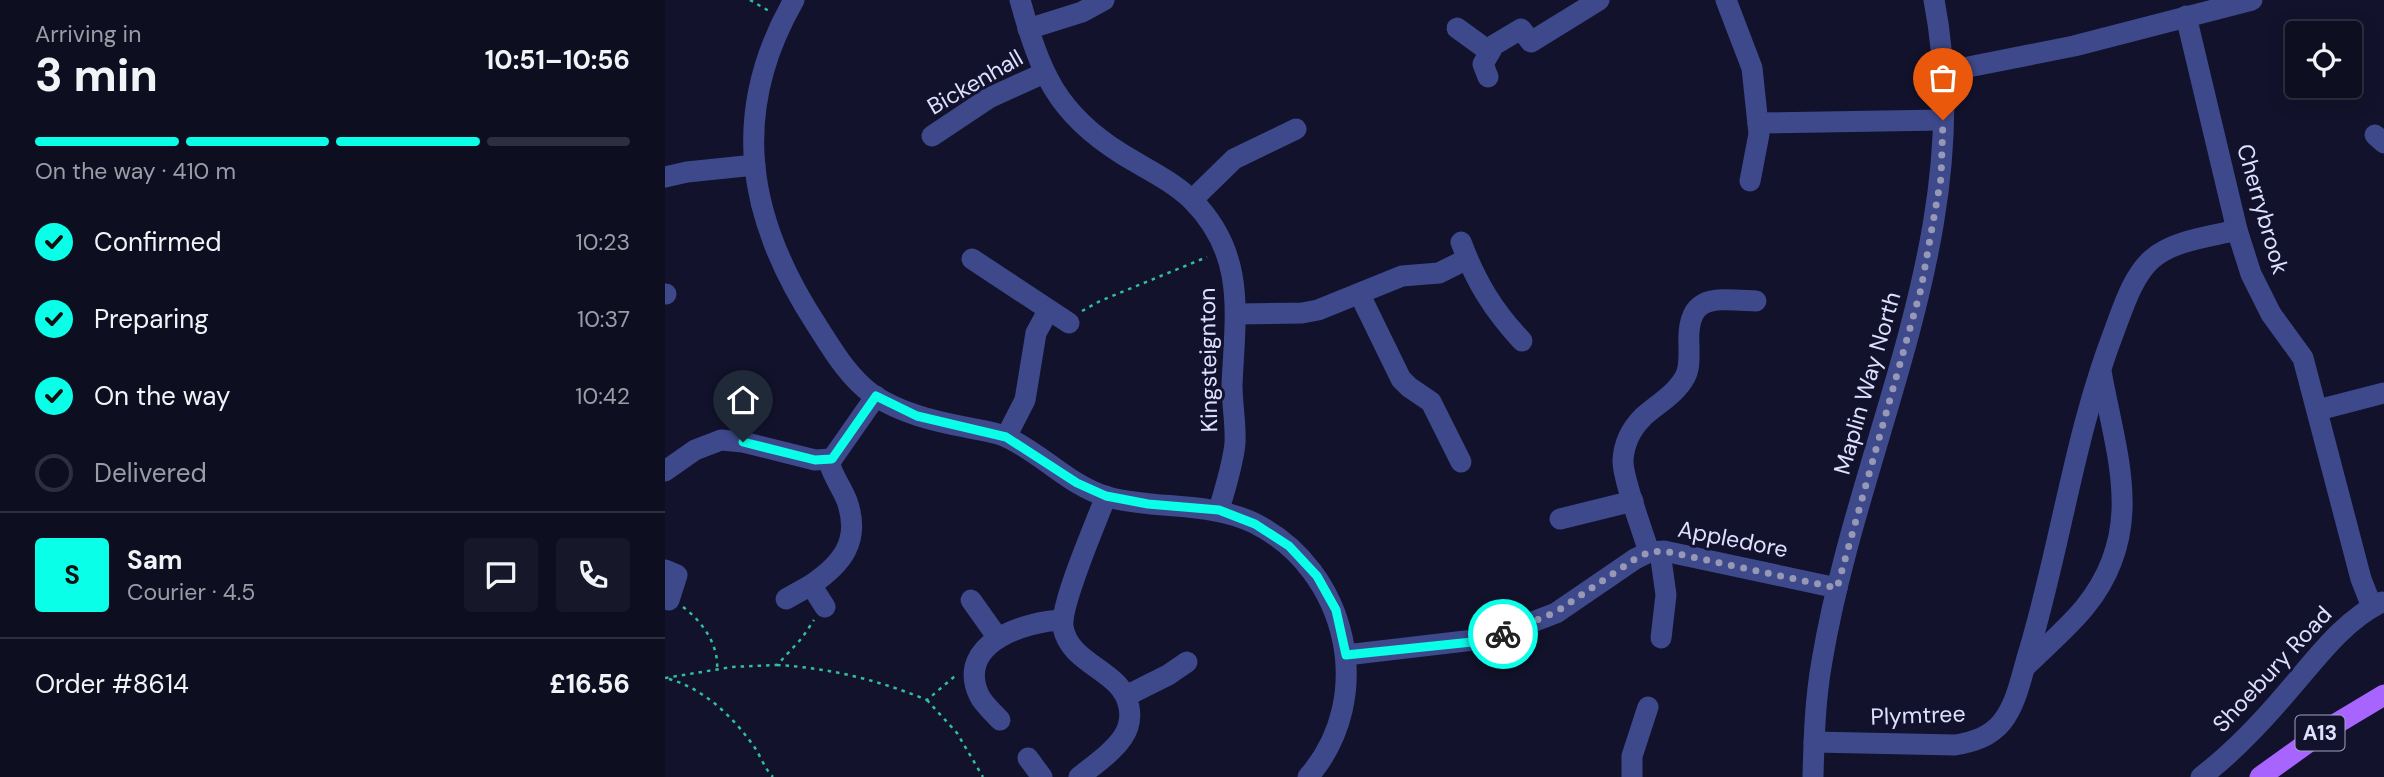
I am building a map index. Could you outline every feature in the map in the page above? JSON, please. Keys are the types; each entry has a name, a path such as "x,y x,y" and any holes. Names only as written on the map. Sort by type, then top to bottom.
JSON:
{"main road":[{"name":"A13","path":"2260,777 2324,731 2384,695"}],"street":[{"path":"794,0 763,69 753,143 761,207 769,235 808,312 842,363 876,396 917,416 1006,437 1077,483 1106,496 1148,504 1219,510 1272,533 1304,560 1317,576 1336,610 1346,655 1345,692 1341,714 1326,751 1308,777"},
{"name":"Kingsteignton","path":"1020,0 1044,73 1059,98 1090,134 1154,171 1192,200 1224,250 1236,290 1232,388 1235,443 1219,510"},
{"path":"1028,29 1082,12 1104,0"},
{"path":"1487,77 1483,64 1494,45 1521,29 1531,42 1599,0"},
{"path":"1726,0 1752,68 1759,134 1750,181"},
{"name":"Maplin Way North","path":"1813,777 1816,706 1822,660 1837,588 1921,289 1941,178 1943,72 1934,0"},
{"path":"1943,72 2074,46 2252,0"},
{"name":"Cherrybrook","path":"2186,16 2237,230 2251,274 2271,314 2304,358 2361,579 2378,604"},
{"path":"1457,28 1490,52"},
{"name":"Bickenhall","path":"932,136 989,98 1044,73"},
{"path":"1758,123 1943,120"},
{"path":"1192,200 1234,159 1296,128"},
{"path":"665,177 755,164"},
{"name":"Plymtree","path":"1814,742 1955,745 1971,742 1999,726 2009,713 2038,620 2100,366 2132,287 2149,261 2160,252 2175,245 2237,230"},
{"path":"972,259 1069,323"},
{"path":"1236,314 1302,313 1318,310 1402,276 1439,273 1468,259 1493,307 1521,341"},
{"path":"1360,295 1401,379 1431,402 1461,462"},
{"path":"1661,638 1666,595 1654,552 1633,501 1622,463 1626,442 1635,425 1680,386 1687,375 1691,315 1702,304 1715,299 1756,301"},
{"path":"1006,437 1025,401 1037,333 1048,311"},
{"name":"Plymtree","path":"2023,669 2084,609 2098,590 2108,572 2119,536 2123,476 2100,366"},
{"path":"2318,410 2384,393"},
{"path":"786,599 839,564 844,555 851,523 848,503 832,472 832,459 876,396"},
{"path":"2087,416 2109,416"},
{"path":"665,471 695,450 721,440 743,442 815,460 832,459"},
{"path":"1079,777 1111,750 1128,729 1130,716 1126,696 1113,680 1073,649 1064,631 1065,607 1106,496"},
{"path":"1560,519 1633,501"},
{"name":"Appledore","path":"1346,655 1491,638 1556,612 1635,559 1654,552 1689,556 1837,588"},
{"path":"674,602 679,576"},
{"path":"811,585 825,607"},
{"path":"971,600 998,638"},
{"name":"Shoebury Road","path":"2201,777 2249,734 2347,626 2378,604"},
{"path":"1000,720 978,693 975,674 980,658 998,638 1026,625 1063,620"},
{"path":"2038,620 2059,633"},
{"path":"1126,696 1173,683 1187,662"},
{"path":"1632,777 1632,756 1648,707"},
{"path":"1028,758 1042,777"}],"path":[{"path":"750,0 771,12"},
{"path":"1069,323 1087,307 1224,250"},
{"path":"674,602 696,618 709,638 716,651 716,669"},
{"path":"777,664 802,638 820,610 825,607"},
{"path":"667,679 716,669 777,664 846,673 889,685 927,700 937,708 957,733 983,777"},
{"path":"927,700 955,677"},
{"path":"667,679 686,684 713,703 754,747 773,777"}],"way so far":[{"path":"1503,634 1556,612 1649,552 1664,551 1837,588 1921,289 1941,178 1943,120"}],"route":[{"path":"743,442 815,460 832,459 876,396 917,416 1006,437 1077,483 1106,496 1148,504 1219,510 1272,533 1304,560 1317,576 1336,610 1346,655 1472,642 1503,634"}]}
